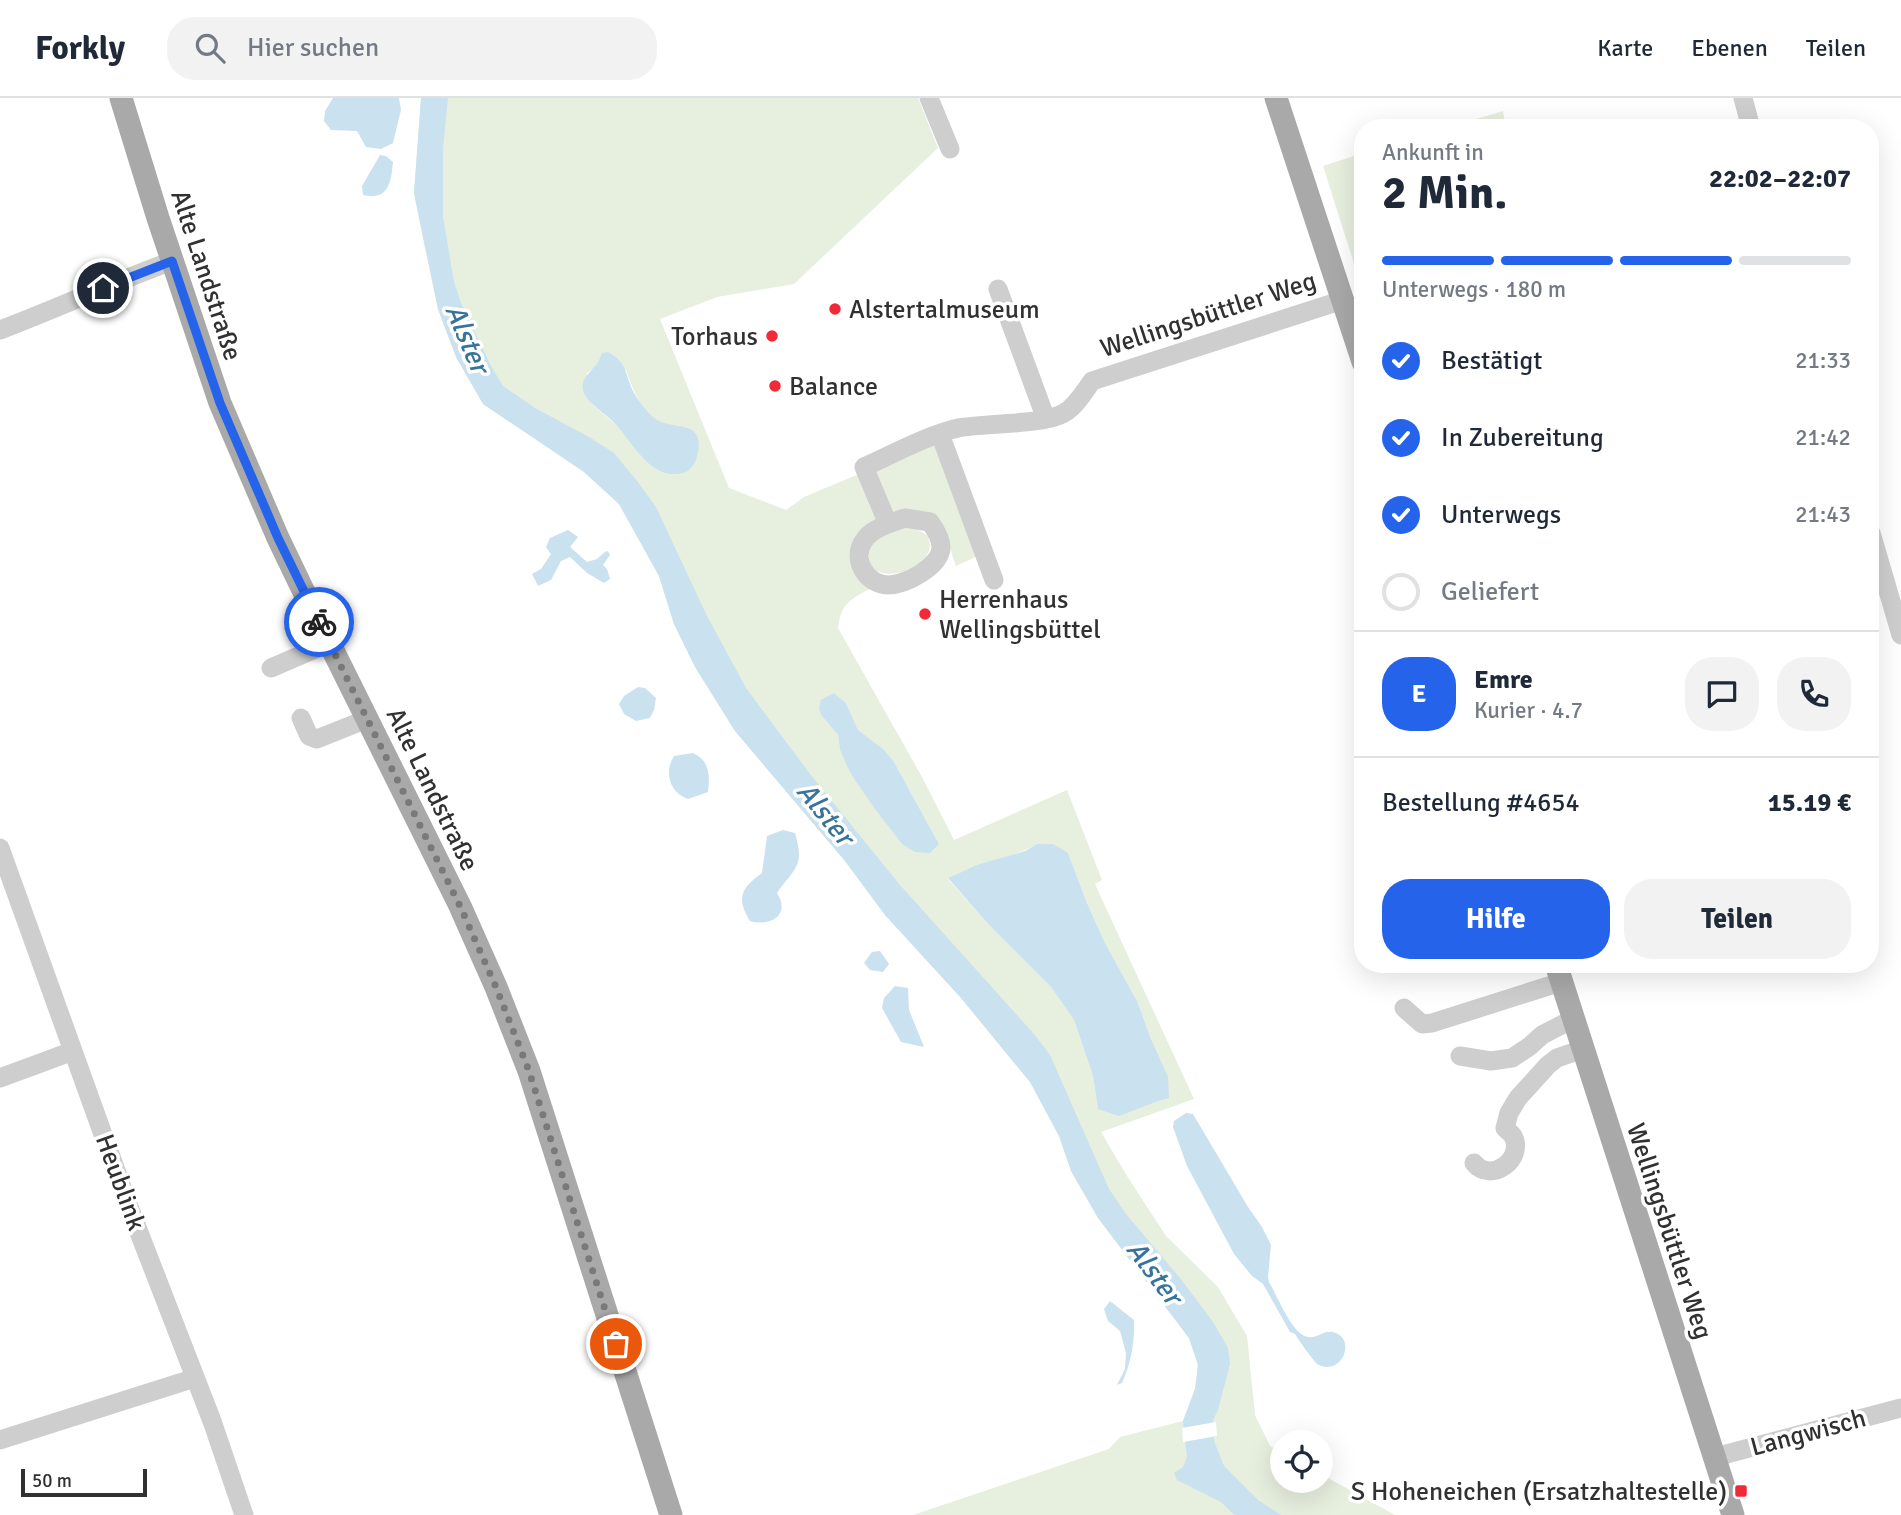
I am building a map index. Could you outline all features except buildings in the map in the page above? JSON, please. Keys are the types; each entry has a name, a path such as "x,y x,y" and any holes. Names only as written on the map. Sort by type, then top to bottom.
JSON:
{"main road":[{"name":"Alte Landstraße","path":"121,98 220,403 278,538 460,906 529,1071 671,1515"},
{"name":"Wellingsbüttler Weg","path":"1276,98 1354,334"},
{"name":"Wellingsbüttler Weg","path":"1559,973 1733,1515"}],"street":[{"path":"929,98 950,149"},
{"path":"1743,98 1749,119"},
{"path":"0,330 172,261"},
{"path":"998,289 1046,419"},
{"name":"Wellingsbüttler Weg","path":"888,524 864,467 957,428 1062,415 1074,405 1092,381 1343,300"},
{"path":"940,434 994,580"},
{"path":"1879,570 1901,635"},
{"path":"271,668 329,643"},
{"path":"301,718 309,736 317,739 367,719"},
{"name":"Heublink","path":"0,848 244,1515"},
{"path":"1404,1008 1422,1024 1432,1023 1559,973"},
{"path":"1460,1056 1491,1060 1511,1058 1542,1035 1573,1019"},
{"path":"1474,1164 1484,1171 1497,1172 1509,1162 1515,1147 1513,1137 1505,1128 1509,1113 1518,1098 1552,1061 1583,1049"},
{"path":"0,1077 73,1051"},
{"path":"0,1440 195,1378"},
{"name":"Langwisch","path":"1714,1457 1901,1408"}],"green space":[{"path":"421,98 918,98 938,148 794,284 717,297 660,319 729,488 786,510 804,497 859,474 879,522 866,532 870,589 848,603 841,613 838,628 922,777 954,840 1067,790 1102,880 1095,884 1194,1099 1101,1132 1166,1236 1218,1287 1247,1336 1255,1415 1270,1446 1270,1493 1333,1493 1333,1481 1395,1515 913,1515 1109,1449 1120,1437 1183,1421 1195,1389 1198,1365 1189,1338 1098,1218 1071,1171 1059,1136 1030,1082 961,998 885,915 845,861 735,731 695,667 674,624 659,576 619,504 584,472 483,404 456,357 438,309 414,193","holes":["595,367 626,370 639,401 650,415 666,425 680,426 641,455 617,426 592,404 587,373","834,693 846,703 858,730 894,762 939,844 902,844 854,779 840,750 838,735 819,709","1037,844 1068,853 1105,943 1137,1001 1169,1098 1153,1103 1098,1109 1093,1076 1074,1020 1051,987 948,879"]},
{"path":"1503,111 1504,119 1477,119"},
{"path":"1354,156 1354,264 1323,166"},
{"path":"933,442 982,554 956,566 947,540 894,516 874,468"},
{"path":"904,527 927,535 930,547 925,558 916,566 892,574 872,567 869,556 872,544 881,536"}],"water":[{"path":"333,98 399,98 401,110 393,143 381,149 366,147 357,131 331,130 324,121 325,111"},
{"name":"Alster","path":"421,98 448,98 443,148 443,217 454,282 461,303 503,386 535,408 614,453 637,481 656,507 707,616 746,688 810,774 900,885 1050,1055 1109,1189 1213,1322 1228,1348 1230,1364 1213,1420 1214,1441 1224,1466 1258,1500 1281,1515 1234,1515 1221,1502 1177,1480 1174,1473 1183,1467 1187,1457 1183,1421 1195,1389 1198,1365 1189,1338 1098,1218 1071,1171 1059,1136 1030,1082 961,998 885,915 845,861 735,731 695,667 674,624 659,576 619,504 584,472 483,404 456,357 438,309 414,193"},
{"path":"380,155 393,162 387,188 378,195 363,195 362,186"},
{"path":"608,352 622,364 635,394 653,417 664,423 688,428 696,434 698,454 688,470 680,474 657,470 585,395 584,380 602,353"},
{"path":"568,530 578,537 570,547 587,562 608,551 610,555 603,565 610,579 604,583 587,573 570,557 561,561 551,580 538,586 532,574 541,569 551,554 546,547 550,538"},
{"path":"638,687 645,688 656,698 650,718 636,721 624,714 619,704 624,696"},
{"path":"834,693 846,703 858,730 884,750 894,762 939,844 930,853 915,852 902,844 854,779 840,750 838,735 819,709 821,700"},
{"path":"693,753 703,760 708,769 708,792 688,799 676,792 670,781 669,768 674,756"},
{"path":"783,830 795,833 799,853 793,872 777,893 782,908 777,918 771,921 750,921 743,906 743,894 749,884 762,873 767,836"},
{"path":"1037,844 1053,844 1068,853 1105,943 1137,1001 1168,1077 1169,1098 1119,1116 1098,1109 1093,1076 1074,1020 1051,987 989,925 948,878 977,865 1025,851"},
{"path":"880,951 889,964 883,972 870,970 864,963 872,952"},
{"path":"895,986 908,988 909,1010 924,1047 901,1042 882,1008 884,998"},
{"path":"1186,1113 1193,1114 1271,1245 1269,1282 1291,1323 1305,1336 1314,1337 1331,1332 1341,1336 1344,1341 1345,1353 1333,1366 1317,1364 1295,1334 1290,1332 1263,1284 1252,1276 1234,1254 1187,1166 1173,1127 1174,1121"},
{"path":"1110,1301 1134,1320 1130,1360 1122,1383 1117,1385 1125,1369 1126,1353 1120,1331 1108,1321 1104,1309"}],"pier":[{"path":"1216,1422 1217,1436 1183,1442 1182,1428"}],"way so far":[{"path":"319,622 460,906 496,987 529,1071 616,1344"}],"place":[{"name":"Alstertalmuseum","path":"835,309"},
{"name":"Torhaus","path":"772,336"},
{"name":"Balance","path":"775,386"},
{"name":"Herrenhaus Wellingsbüttel","path":"925,614"},
{"name":"S Hoheneichen (Ersatzhaltestelle)","path":"1741,1491"}],"route":[{"path":"103,288 172,261 220,403 278,538 319,622"}]}
